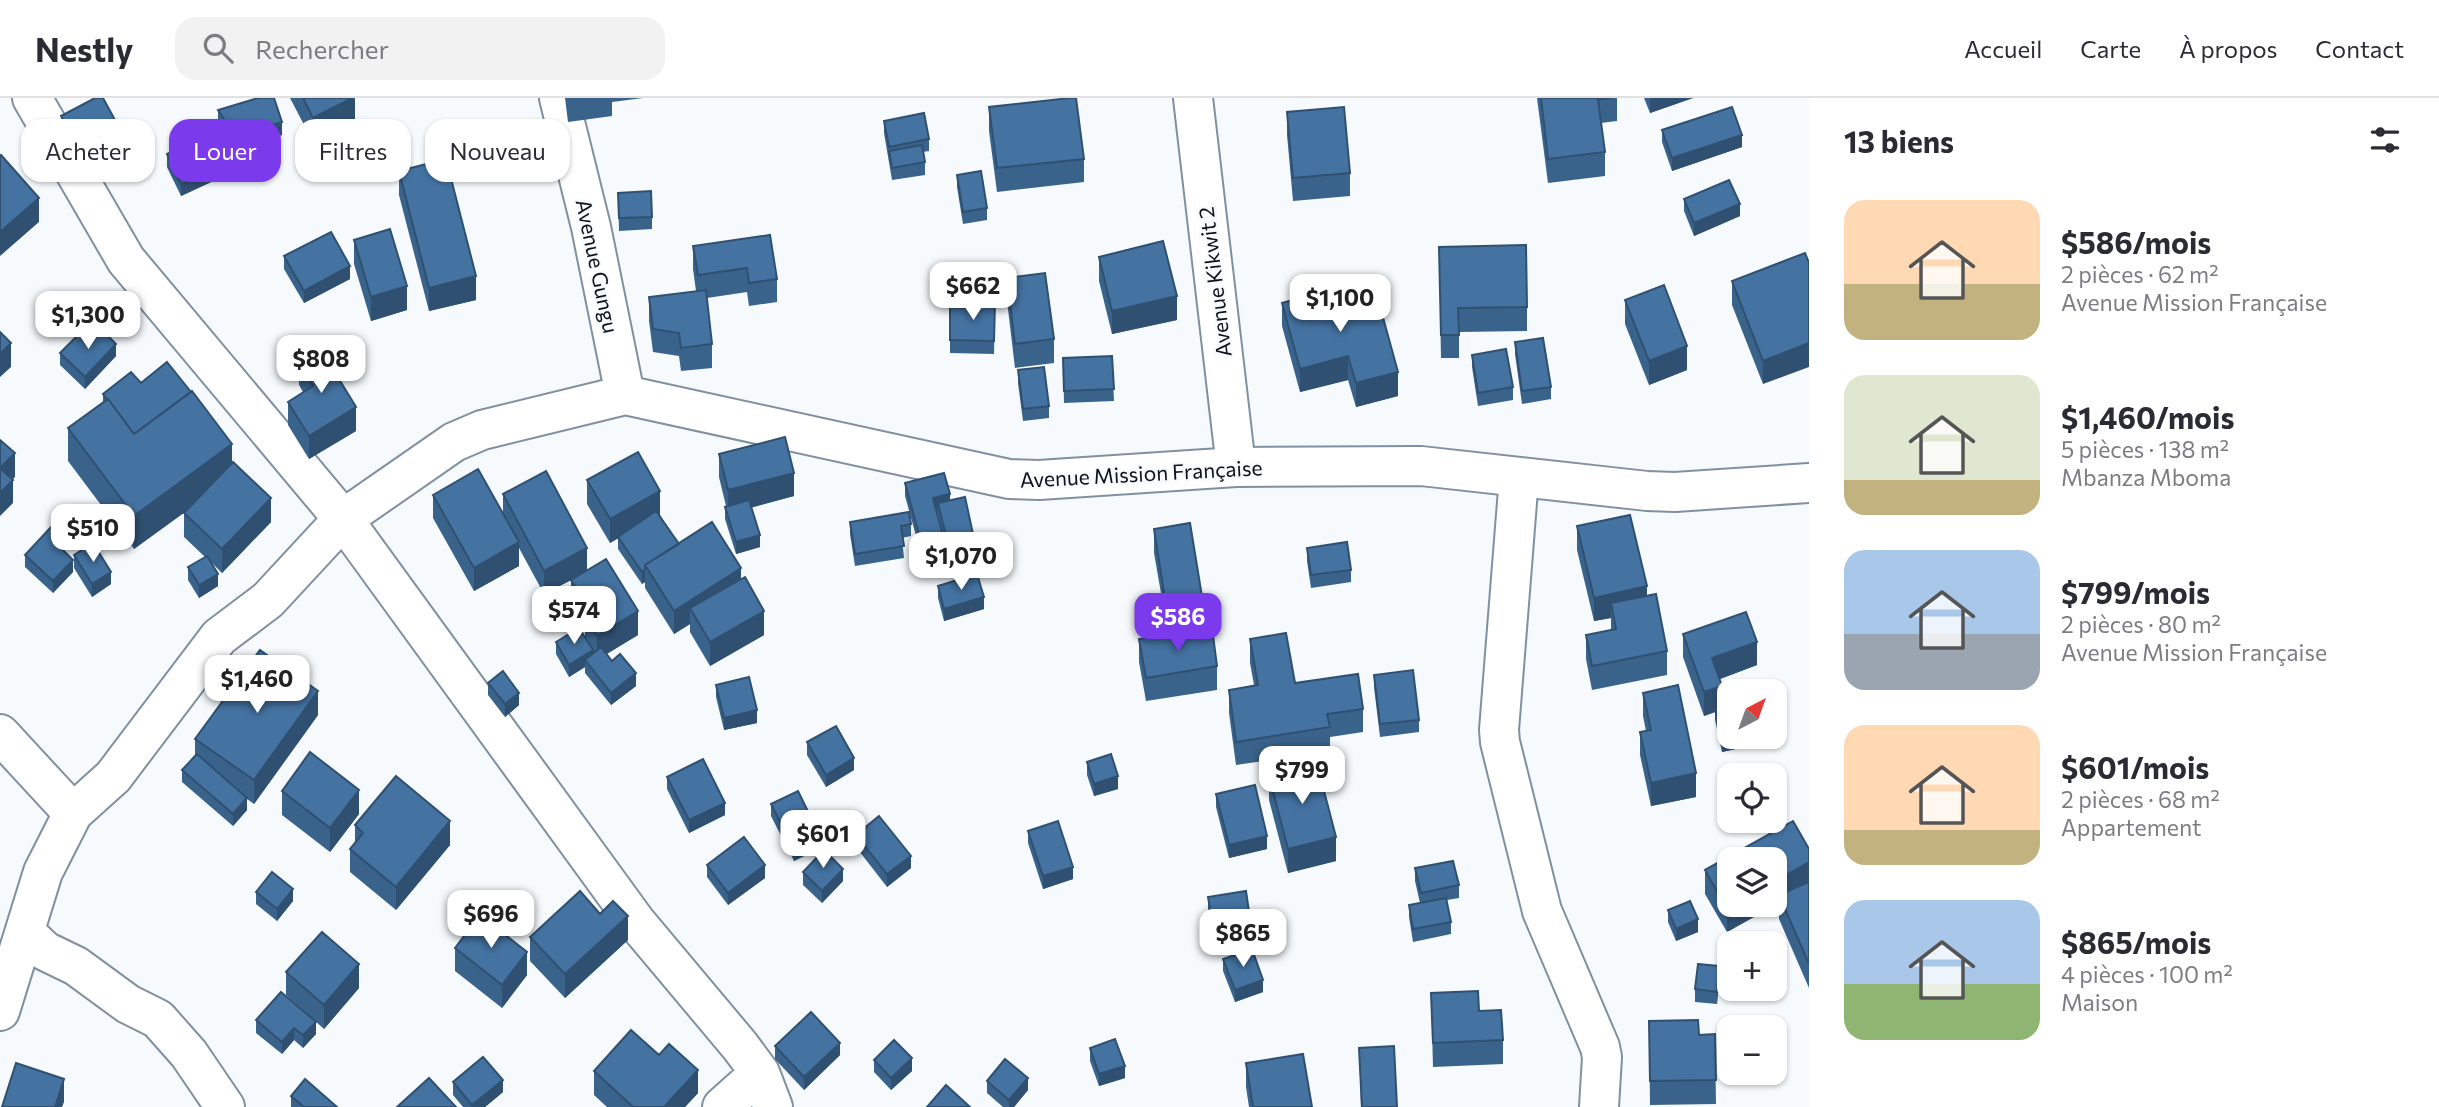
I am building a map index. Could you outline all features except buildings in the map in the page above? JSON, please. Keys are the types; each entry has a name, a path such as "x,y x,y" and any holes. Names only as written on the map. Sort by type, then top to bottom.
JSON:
{"street":[{"path":"32,98 126,260 343,519 636,922 740,1046 766,1090 722,1107"},
{"name":"Avenue Gungu","path":"559,98 591,227 625,395"},
{"name":"Avenue Kikwit 2","path":"1193,98 1236,467"},
{"name":"Avenue Mission Française","path":"73,813 113,777 219,637 268,600 343,519 454,442 482,430 625,395 1009,479 1039,480 1236,467 1421,466 1647,491 1675,492 1809,483"},
{"path":"1519,477 1500,742 1542,911 1600,1046 1600,1107"},
{"path":"0,734 73,813 43,872 0,1011"},
{"path":"26,933 45,951 76,966 128,1004 158,1019 189,1054 225,1107"}]}
